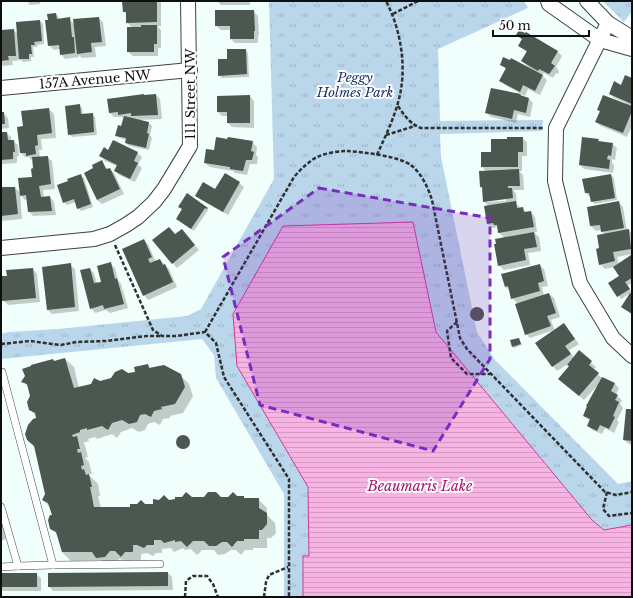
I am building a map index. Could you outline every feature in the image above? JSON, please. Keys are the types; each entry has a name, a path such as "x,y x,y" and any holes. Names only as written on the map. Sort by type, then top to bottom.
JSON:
{"street":[{"name":"111 Street NW","path":"1,248 94,239 110,234 138,217 154,202 164,189 190,146 188,1"},
{"path":"548,1 600,40 632,49"},
{"path":"587,1 608,23 632,38"},
{"path":"608,23 556,128 555,180 580,283 613,338 632,356"},
{"name":"157A Avenue NW","path":"1,88 190,70"}],"lane":[{"path":"1,372 53,565"},
{"path":"1,507 18,566"},
{"path":"1,567 160,564"}],"path":[{"path":"377,155 398,106 402,84 400,41 393,14 386,1"},
{"path":"393,14 418,1"},
{"path":"398,106 405,117 415,126 421,128 556,128"},
{"path":"386,135 415,126"},
{"path":"204,332 294,177 304,166 317,157 330,153 346,151 396,159 411,165 419,174 427,187 432,200 460,338 467,349 607,492 616,495 632,492"},
{"path":"110,234 153,330 162,336"},
{"path":"457,322 447,331 451,358 466,374 490,374"},
{"path":"1,344 30,341 61,345 76,342 106,341 147,336 176,336 204,332"},
{"path":"204,332 216,343 224,377 289,479 289,597"},
{"path":"607,492 603,509 609,516 632,513"},
{"path":"264,597 266,582 269,575 288,567"},
{"path":"185,597 186,581 193,576 207,576 213,584 218,597"}],"highlighted area":[{"path":"319,188 490,218 490,359 433,451 260,405 223,257"}],"green space":[{"name":"Peggy Holmes Park","path":"269,1 524,1 528,8 438,49 440,121 543,120 542,131 440,134 441,157 477,332 495,360 618,484 632,481 632,597 284,597 284,494 216,378 214,355 202,339 1,359 1,334 9,332 58,329 187,316 201,309 274,179"},
{"path":"603,1 632,1 632,11 624,22"}],"water":[{"name":"Beaumaris Lake","path":"413,222 436,332 592,520 604,530 632,525 632,597 303,597 303,556 309,556 308,487 237,366 233,314 283,226"}],"building":[{"path":"157,1 157,22 126,23 126,12 123,12 122,2"},
{"path":"215,10 254,10 254,39 230,39 230,26 215,26"},
{"path":"56,13 57,19 70,17 72,37 74,37 75,53 60,55 59,45 48,46 45,20 48,20 47,14"},
{"path":"99,17 102,42 91,43 92,52 77,54 73,19"},
{"path":"40,20 42,41 34,42 35,45 31,45 32,54 29,54 29,59 19,59 16,22"},
{"path":"141,25 157,25 157,44 154,44 154,52 127,52 127,27 141,27"},
{"path":"14,29 16,56 8,56 9,60 1,61 1,30"},
{"path":"519,30 525,33 526,32 558,51 551,63 555,66 549,74 539,69 538,71 521,61 527,51 518,46 522,39 516,35"},
{"path":"227,49 246,49 247,74 218,76 218,59 227,59"},
{"path":"503,57 510,60 511,58 543,75 535,91 523,85 520,92 499,81 506,68 500,65"},
{"path":"625,75 632,78 632,104 609,94 614,81 621,85"},
{"path":"491,88 521,94 520,95 529,98 526,113 514,110 512,119 485,113"},
{"path":"144,94 156,94 158,115 131,116 131,113 118,115 118,112 109,113 107,99"},
{"path":"250,95 250,123 227,123 227,112 217,112 217,96"},
{"path":"603,95 632,106 632,111 623,133 595,122 600,111 597,110"},
{"path":"80,104 81,114 93,113 94,132 68,135 65,106"},
{"path":"49,108 52,133 37,135 38,145 35,146 36,154 26,156 26,153 20,153 17,127 23,126 21,111"},
{"path":"1,112 4,112 5,124 1,124"},
{"path":"124,116 149,122 147,133 149,134 146,148 125,143 126,138 115,136 118,125 121,126"},
{"path":"1,132 7,132 8,140 14,140 15,152 13,152 13,159 1,160"},
{"path":"216,137 227,139 228,137 253,141 251,151 254,152 252,160 246,160 243,171 230,169 230,167 204,163 206,149 214,150"},
{"path":"507,137 523,137 523,152 518,152 518,167 481,167 481,152 491,152 491,139 507,139"},
{"path":"582,137 599,139 598,141 613,143 611,156 608,155 607,159 610,160 609,169 579,165"},
{"path":"113,140 138,152 134,161 138,163 130,179 114,171 117,165 99,156 104,147 108,150"},
{"path":"48,156 51,184 39,186 41,197 50,196 52,211 28,212 26,195 20,196 18,178 32,177 32,157"},
{"path":"102,160 106,169 110,168 120,189 97,200 84,173 93,168 92,165"},
{"path":"519,169 520,186 508,186 508,188 512,188 513,198 483,202 479,171"},
{"path":"225,173 240,182 223,212 195,196 203,182 215,189"},
{"path":"81,174 91,204 77,209 74,199 63,203 57,185 68,181 67,179"},
{"path":"611,174 615,198 591,202 589,193 585,193 582,179"},
{"path":"1,187 15,187 18,214 1,216"},
{"path":"187,193 208,208 205,208 191,229 176,219 182,209 178,207"},
{"path":"516,201 517,208 523,207 524,212 531,211 534,227 498,233 497,225 494,225 493,223 487,224 484,206"},
{"path":"619,201 624,228 601,232 600,225 590,226 587,207"},
{"path":"169,227 175,234 182,229 195,245 172,264 152,240"},
{"path":"629,229 631,249 613,252 615,261 599,265 596,249 599,248 597,235"},
{"path":"534,232 537,247 524,249 526,260 498,266 494,244 496,244 495,239"},
{"path":"144,239 152,257 148,259 150,263 160,259 163,265 165,264 173,282 143,296 122,249"},
{"path":"631,255 632,278 625,282 630,289 617,297 608,283 619,276 613,267"},
{"path":"111,262 115,279 117,278 124,304 104,309 103,305 90,309 80,270 90,268 94,283 101,282 97,266"},
{"path":"71,263 75,307 47,310 42,267"},
{"path":"540,264 544,281 538,283 540,291 511,299 508,286 505,287 501,274"},
{"path":"33,268 36,298 2,301 1,276 7,276 6,270"},
{"path":"549,293 556,313 547,316 551,326 525,335 515,304"},
{"path":"630,293 632,294 632,314 621,307"},
{"path":"477,307 482,309 484,314 482,319 477,321 472,319 470,314 472,309"},
{"path":"564,323 575,339 565,346 571,354 552,367 535,343"},
{"path":"519,338 521,344 512,347 510,340"},
{"path":"579,350 592,361 589,365 599,373 579,396 558,379 569,366 567,365"},
{"path":"65,358 74,388 91,384 94,378 100,381 111,378 115,372 122,369 128,373 135,372 134,367 148,364 149,368 164,365 181,374 185,387 175,404 161,407 162,409 154,411 151,417 145,414 140,415 137,422 129,424 122,420 112,423 108,430 102,426 87,430 87,428 72,435 73,437 77,436 80,449 77,449 78,453 81,452 84,465 81,466 82,470 84,469 86,475 89,474 94,507 130,507 130,504 137,504 141,500 145,504 153,504 153,499 159,500 164,495 169,500 175,499 175,497 182,497 186,492 192,497 204,497 208,492 216,492 221,497 228,497 233,492 237,496 244,496 244,498 259,498 259,508 267,513 267,524 262,530 259,530 259,539 244,539 244,541 237,541 232,547 227,542 222,542 216,546 209,546 204,541 193,541 187,547 181,541 175,542 175,540 164,543 161,540 154,540 154,545 147,545 144,548 133,545 133,552 125,552 121,557 115,551 110,551 105,557 96,558 92,552 62,552 56,532 50,529 48,520 50,515 52,515 48,503 42,500 45,494 34,446 27,440 25,434 28,425 33,419 36,418 35,413 29,410 27,402 30,396 27,384 21,382 25,376 22,369 53,359 54,361"},
{"path":"602,377 615,383 611,391 618,395 615,400 619,402 613,416 615,417 609,429 600,425 597,431 587,426 590,419 583,416 586,406"},
{"path":"626,409 632,409 632,441 623,440"},
{"path":"183,435 188,437 190,442 188,447 183,449 178,447 176,442 178,437"},
{"path":"168,572 168,586 48,587 48,573"},
{"path":"1,573 37,573 37,587 1,587"}]}
